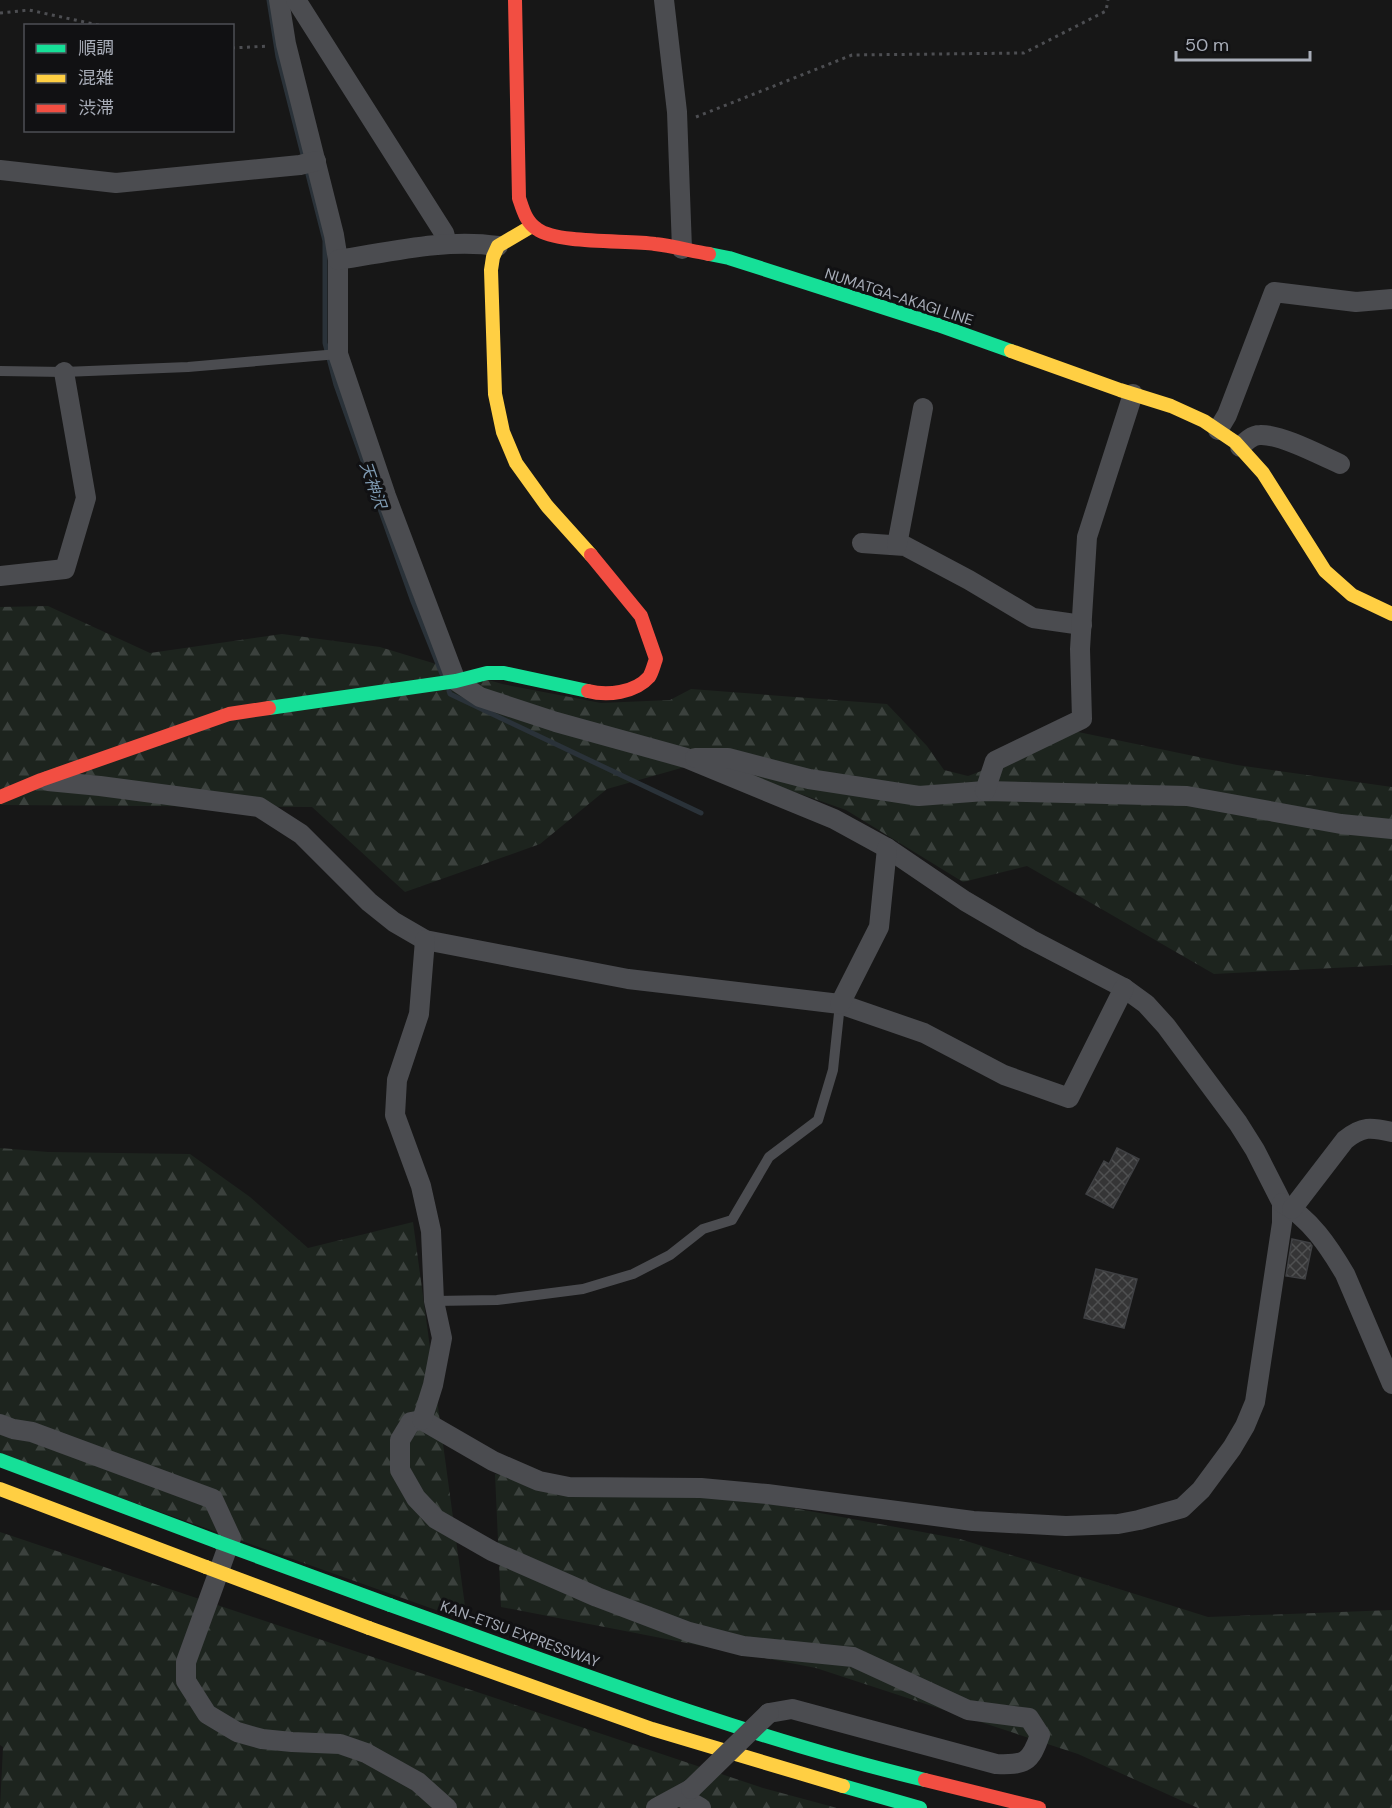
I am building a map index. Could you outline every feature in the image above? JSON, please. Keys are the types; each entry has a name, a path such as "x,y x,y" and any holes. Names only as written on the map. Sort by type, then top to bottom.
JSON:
{"main road":[{"path":"0,797 41,780 229,714 456,681 487,673 504,673 595,693 615,693 635,687 649,677 656,659 641,616 541,497 516,463 503,432 495,394 491,270 493,257 498,246 532,226 522,209 519,198 515,0"},
{"name":"NUMATGA-AKAGI LINE","path":"532,226 542,234 557,237 655,244 729,258 938,326 1171,406 1204,421 1240,447 1263,473 1325,571 1352,595 1392,614"},
{"name":"KAN-ETSU EXPRESSWAY","path":"0,1460 390,1605 667,1704 790,1743 915,1778 1039,1808"},
{"path":"0,1489 369,1628 652,1728 782,1769 920,1808"}],"street":[{"path":"279,0 309,163 334,235 338,260 338,354 386,496 456,681 480,697 556,722 686,758 834,819 887,848 965,901 1030,939 1124,988 1146,1004 1166,1026 1238,1124 1256,1150 1287,1206 1316,1233 1345,1274 1392,1384"},
{"path":"296,0 444,233 447,244"},
{"path":"664,0 678,124 682,249"},
{"path":"0,170 116,183 309,163"},
{"path":"338,260 447,244 498,246"},
{"path":"1218,430 1227,415 1274,292 1356,302 1392,299"},
{"path":"0,576 65,569 86,498 64,372"},
{"path":"986,791 995,761 1082,719 1080,649 1087,537 1134,394"},
{"path":"897,545 923,408"},
{"path":"1240,447 1260,435 1277,438 1340,464"},
{"path":"862,543 905,546 1033,618 1082,625"},
{"path":"686,758 728,758 808,779 919,796 986,791 1187,796 1341,824 1392,829"},
{"path":"41,780 259,807 301,834 369,902 394,922 425,940 628,979 840,1004 924,1033 1004,1075 1069,1098 1124,988"},
{"path":"840,1004 879,927 887,848"},
{"path":"422,1420 433,1386 442,1338 434,1302 431,1231 421,1185 395,1115 397,1080 419,1014 425,940"},
{"path":"656,1808 686,1793 769,1713 792,1709 996,1764 1018,1765 1034,1753 1040,1735 1029,1718 968,1710 853,1657 743,1646 689,1632 597,1597 492,1551 435,1519 416,1497 400,1470 400,1440 411,1422 422,1420 493,1461 538,1481 569,1487 701,1488 767,1494 973,1521 1066,1526 1118,1524 1182,1508 1218,1470 1245,1426 1255,1402 1282,1222 1287,1206 1353,1133 1371,1128 1392,1132"},
{"path":"0,1424 32,1432 213,1499 231,1538 186,1662 186,1681 207,1714 237,1732 292,1742 340,1744 366,1753 417,1782 447,1808"},
{"path":"686,1793 701,1808"}],"lane":[{"path":"0,371 64,372 188,367 338,354"},
{"path":"434,1302 497,1300 583,1289 633,1274 670,1255 703,1229 732,1220 769,1157 818,1120 834,1070 840,1004"}],"path":[{"path":"678,124 852,56 1024,53 1106,10 1108,0"},
{"path":"0,13 29,10 94,24"},
{"path":"234,48 286,44"}],"green space":[{"path":"48,606 150,653 282,634 380,647 502,684 601,703 670,700 691,689 887,704 927,746 944,770 968,776 1018,757 1059,728 1237,765 1392,787 1392,965 1214,974 1027,866 963,882 846,810 706,761 607,789 540,844 405,892 312,807 0,805 0,607"},
{"path":"0,1148 48,1152 190,1154 250,1197 308,1248 413,1222 467,1621 0,1455"},
{"path":"495,1474 702,1491 960,1539 1208,1617 1392,1610 1392,1808 1198,1808 1078,1754 816,1668 501,1607"},
{"path":"0,1532 763,1788 837,1808 0,1808 3,1747 0,1745"}],"building":[{"path":"1117,1148 1139,1159 1113,1208 1086,1194 1104,1161 1109,1164"},
{"path":"1292,1239 1310,1243 1312,1246 1305,1279 1286,1276"},
{"path":"1096,1269 1137,1279 1124,1328 1084,1318"}],"waterway":[{"name":"天神沢","path":"269,0 278,57 325,241 325,343 336,385 412,599 442,674"},
{"name":"天神沢","path":"449,691 450,694 701,813"}],"traffic: fast":[{"path":"709,254 729,258 938,325 1011,351"},
{"path":"269,708 456,681 487,673 504,673 588,691"},
{"path":"0,1460 218,1542"},
{"path":"218,1542 390,1605"},
{"path":"390,1605 722,1722 925,1780"},
{"path":"843,1786 920,1808"}],"traffic: slow":[{"path":"532,226 498,246 493,257 491,270 495,394 503,432 516,463 547,506 591,555"},
{"path":"1011,351 1171,406 1204,421 1235,442 1263,473 1325,571 1352,595 1392,614"},
{"path":"0,1489 206,1567"},
{"path":"206,1567 369,1628"},
{"path":"369,1628 652,1729 843,1786"}],"traffic: jam":[{"path":"515,0 519,198 530,223 547,234 560,237 655,244 709,254"},
{"path":"588,691 612,693 636,687 649,677 656,659 641,616 591,555"},
{"path":"0,797 41,780 229,714 269,708"},
{"path":"925,1780 1039,1808"}]}
